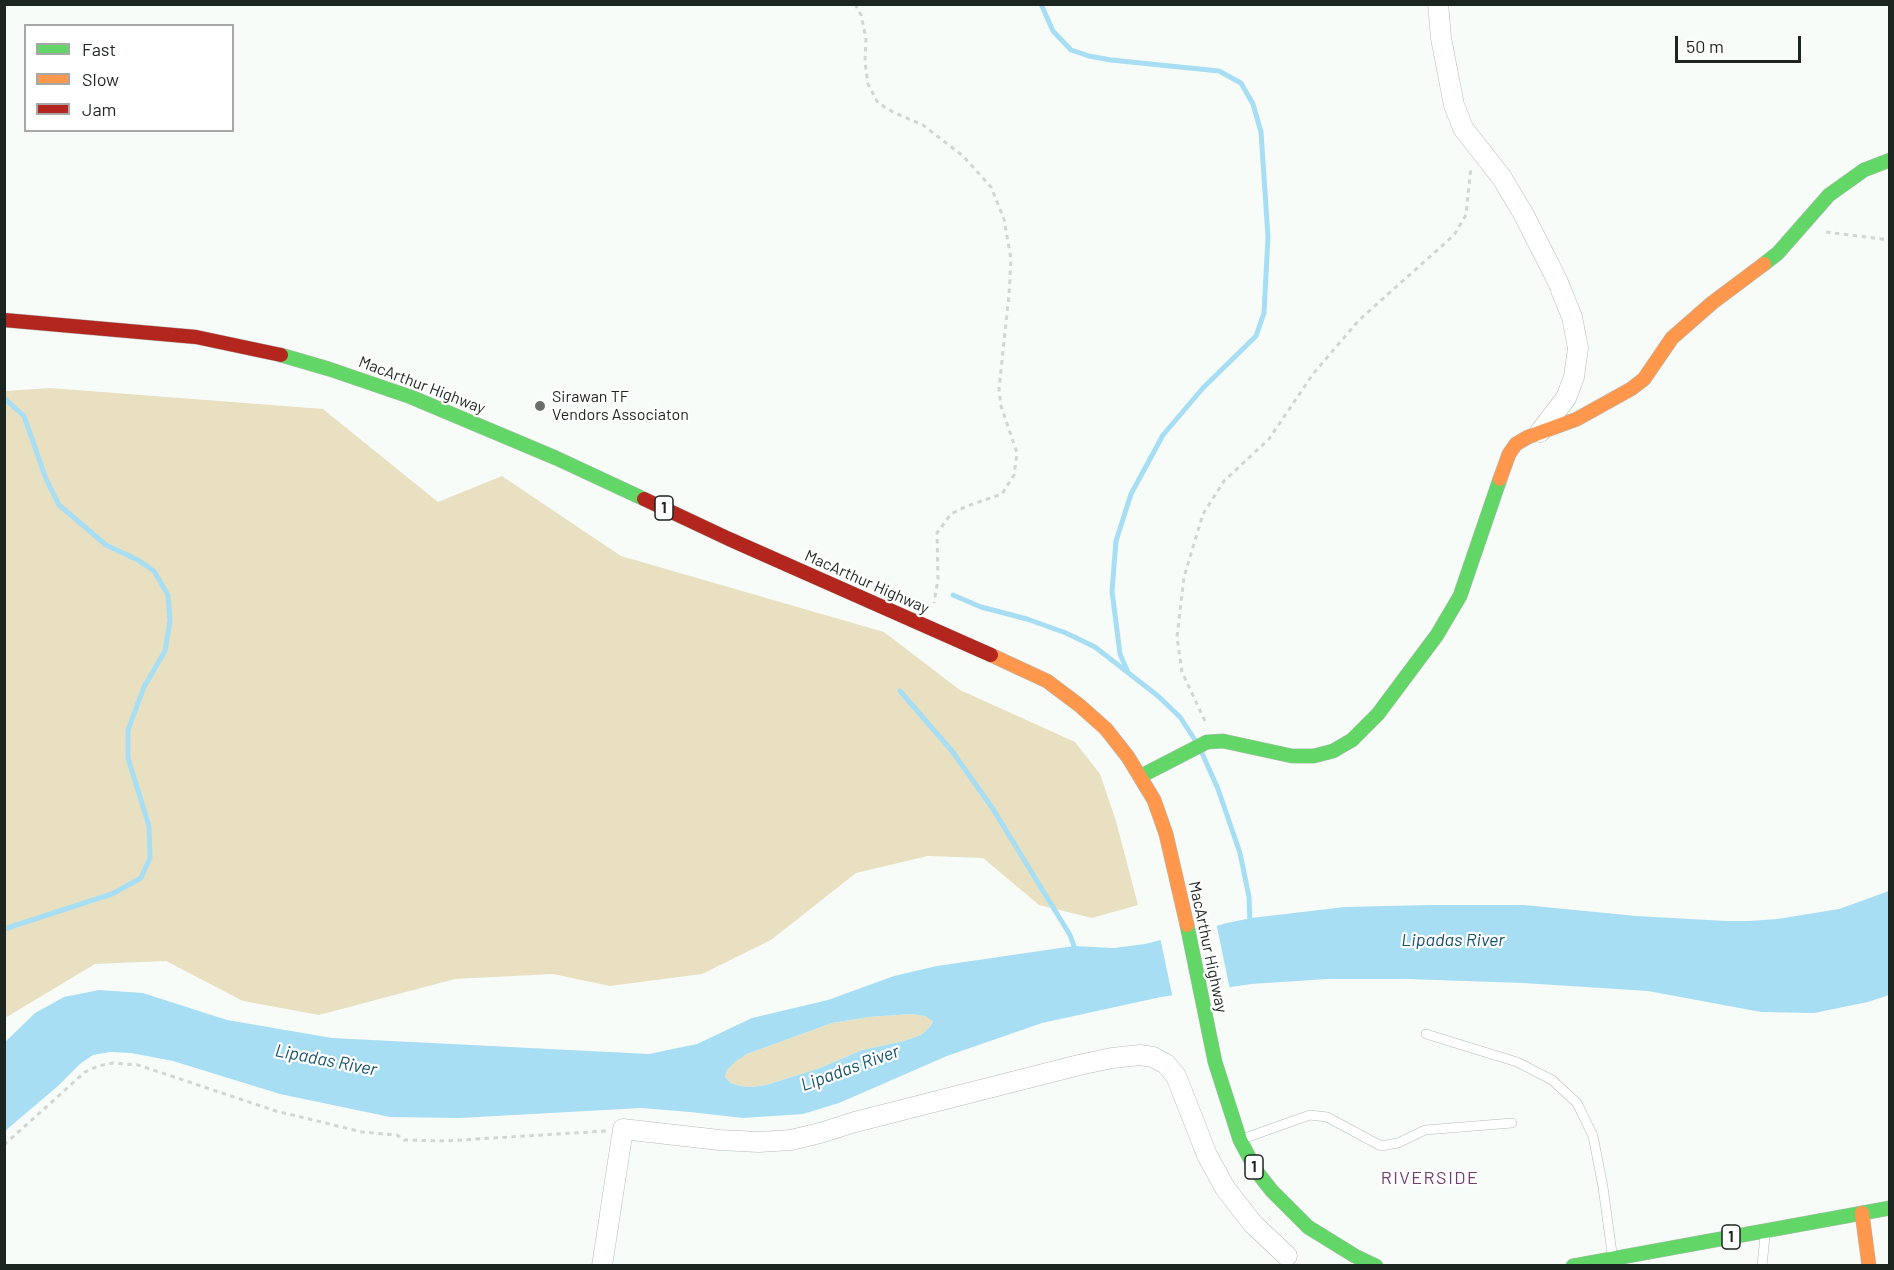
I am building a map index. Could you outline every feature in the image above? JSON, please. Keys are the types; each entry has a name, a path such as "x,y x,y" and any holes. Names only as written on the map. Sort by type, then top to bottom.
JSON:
{"main road":[{"path":"1141,776 1207,742 1223,741 1292,756 1314,756 1342,747 1378,714 1437,635 1460,596 1487,512 1509,454 1516,444 1540,432 1577,419 1631,389 1644,379 1672,338 1712,303 1778,253 1829,195 1864,170 1890,160"},
{"name":"MacArthur Highway","path":"4,320 196,337 273,353 411,397 556,458 729,539 1047,681 1106,729 1141,776 1154,800 1166,834 1183,905 1215,1062 1240,1140 1257,1172 1272,1191 1308,1227 1376,1266"},
{"name":"1","path":"1574,1266 1890,1208"},
{"path":"1862,1213 1869,1266"}],"street":[{"path":"1438,4 1441,38 1454,105 1463,128 1502,178 1524,215 1557,280 1572,317 1578,348 1574,377 1566,398 1540,432"},
{"path":"602,1266 623,1130 719,1140 759,1142 791,1140 1079,1065 1140,1055 1153,1057 1166,1064 1176,1076 1208,1155 1225,1188 1283,1261 1308,1227"}],"lane":[{"path":"1426,1034 1517,1062 1552,1080 1577,1103 1593,1136 1613,1258"},
{"path":"1240,1140 1310,1115 1327,1117 1381,1146 1398,1143 1425,1130 1512,1123"},
{"path":"1762,1266 1765,1231"}],"path":[{"path":"855,4 861,15 866,39 865,62 868,84 878,103 923,125 963,156 991,187 1004,219 1011,259 1010,294 999,389 1017,453 1014,475 1002,494 951,514 937,533 938,579 935,600 926,626"},
{"path":"1215,741 1182,672 1177,637 1184,577 1203,514 1224,481 1269,439 1313,374 1359,320 1454,235 1466,215 1473,142"},
{"path":"1801,226 1838,234 1890,240"},
{"path":"4,1145 85,1072 113,1063 138,1065 276,1111 362,1132 397,1135 404,1140 445,1142 623,1130"}],"shaded area":[{"path":"50,388 323,409 438,502 502,476 621,556 884,632 960,690 1075,742 1100,774 1116,821 1138,905 1092,918 1039,905 983,858 928,856 856,873 771,940 702,974 610,986 553,974 455,979 319,1015 243,1001 166,961 95,964 5,1018 5,391"},
{"path":"912,1014 933,1020 929,1028 921,1035 904,1041 862,1050 820,1068 766,1085 740,1086 731,1083 725,1077 727,1070 736,1060 747,1054 832,1023 869,1017"}],"water":[{"name":"Lipadas River","path":"1889,891 1889,995 1868,1002 1814,1013 1761,1012 1648,991 1523,983 1327,979 1252,984 1161,997 1042,1023 947,1056 839,1103 803,1114 743,1118 641,1108 460,1118 390,1117 280,1094 173,1061 131,1053 110,1052 93,1055 80,1064 5,1131 5,1042 35,1013 64,997 99,990 143,993 227,1020 332,1038 649,1054 697,1044 752,1018 828,1000 894,976 937,966 1074,946 1114,948 1145,944 1251,918 1345,907 1524,905 1636,916 1749,921 1839,909","holes":["912,1014 925,1016 933,1021 921,1035 862,1050 820,1068 766,1085 740,1086 731,1083 725,1077 727,1070 747,1054 832,1023 869,1017"]}],"pier":[{"path":"1216,922 1230,990 1173,999 1160,937"}],"waterway":[{"path":"1041,4 1053,31 1071,50 1111,60 1219,71 1241,83 1253,104 1261,132 1268,237 1264,313 1256,336 1203,388 1163,435 1131,494 1116,541 1112,591 1120,654 1127,670"},
{"path":"4,398 24,416 46,479 59,505 106,545 138,560 154,571 168,595 170,621 165,651 144,687 128,730 128,758 149,826 150,858 141,878 112,894 4,929"},
{"path":"953,595 981,607 1027,619 1066,633 1095,647 1158,696 1180,717 1195,740"},
{"path":"900,691 952,751 993,809 1070,935 1074,953"},
{"path":"1202,753 1218,789 1240,853 1249,897 1250,923"}],"traffic: fast":[{"path":"1764,264 1778,253 1829,195 1864,170 1890,160"},
{"path":"281,355 411,397 556,458 644,499"},
{"path":"1141,776 1207,742 1223,741 1292,756 1314,756 1333,751 1352,740 1378,714 1437,635 1460,596 1500,479"},
{"path":"1187,925 1215,1062 1240,1140 1257,1172 1272,1191 1308,1227 1376,1266"},
{"path":"1573,1266 1890,1208"}],"traffic: slow":[{"path":"1500,479 1509,454 1516,444 1528,437 1577,419 1631,389 1644,379 1672,338 1712,303 1764,264"},
{"path":"991,655 1047,681 1106,729 1128,757 1154,800 1166,834 1187,925"},
{"path":"1862,1213 1869,1266"}],"traffic: jam":[{"path":"4,320 196,337 281,355"},
{"path":"644,499 991,655"}],"place":[{"name":"Sirawan TF Vendors Associaton","path":"540,406"}],"district":[{"name":"RIVERSIDE","path":"1430,1178"}]}
